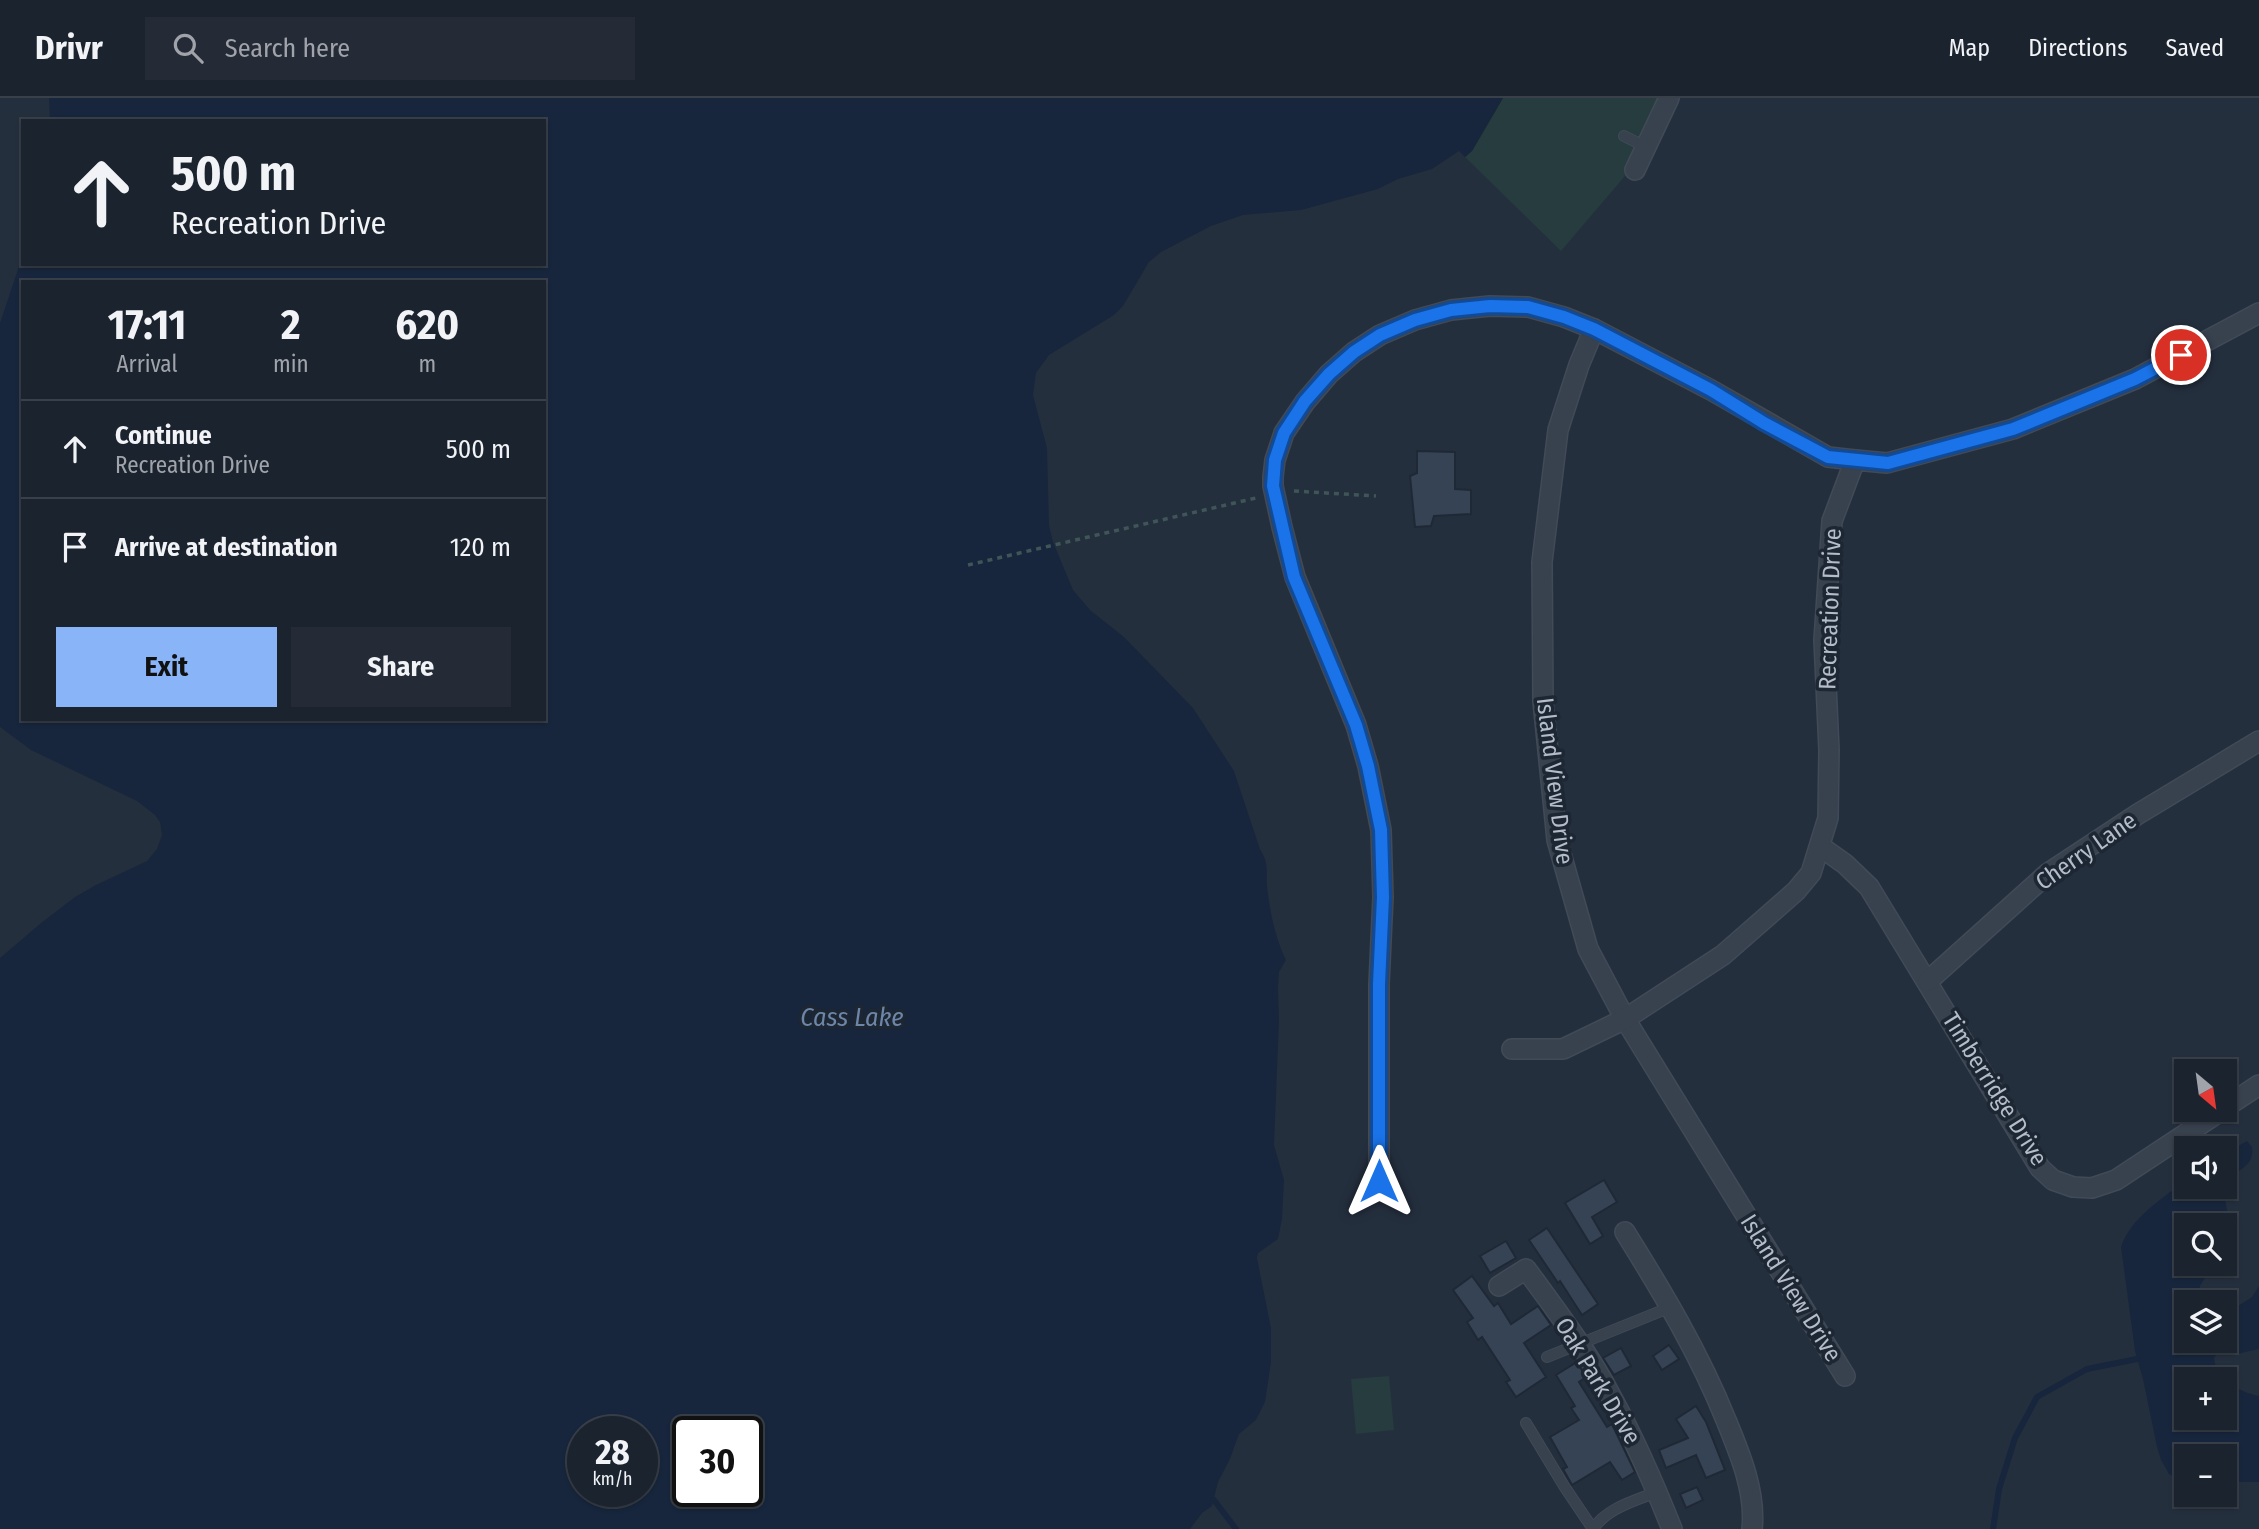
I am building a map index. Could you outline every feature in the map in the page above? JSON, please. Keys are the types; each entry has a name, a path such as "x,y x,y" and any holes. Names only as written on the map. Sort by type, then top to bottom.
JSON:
{"street":[{"path":"1635,170 1669,98"},
{"path":"1379,1181 1379,984 1383,897 1381,830 1368,766 1356,725 1294,577 1273,477 1275,460 1284,433 1305,401 1329,374 1354,352 1380,335 1415,320 1451,310 1490,306 1528,307 1594,329 1711,390 1764,423 1828,457 1888,463 2013,429 2135,379 2259,313"},
{"name":"Island View Drive","path":"1594,329 1578,365 1558,430 1542,562 1543,701 1557,840 1588,949 1625,1019 1845,1376"},
{"name":"Recreation Drive","path":"1512,1049 1563,1049 1625,1019 1723,955 1811,873 1828,818 1829,750 1824,640 1832,521 1855,460"},
{"name":"Cherry Lane","path":"1928,981 2048,874 2138,814 2259,741"},
{"name":"Timberridge Drive","path":"1821,847 1846,864 1870,887 2040,1168 2053,1180 2073,1187 2092,1188 2116,1180 2203,1122"},
{"name":"Timberridge Drive","path":"2237,1100 2259,1085"},
{"path":"1625,1232 1672,1307 1708,1376 1737,1445 1750,1490 1752,1529"},
{"name":"Oak Park Drive","path":"1499,1286 1526,1269 1611,1395 1641,1452 1672,1529"}],"lane":[{"path":"1624,136 1646,147"},
{"path":"1547,1357 1672,1307"},
{"path":"1527,1423 1593,1529 1597,1522 1616,1508 1657,1492"}],"path":[{"path":"968,565 1285,491 1376,496"}],"green space":[{"path":"1503,98 1664,98 1631,169 1561,251 1465,157 1472,151"},
{"path":"1389,1376 1394,1430 1356,1434 1351,1379"}],"water":[{"name":"Cass Lake","path":"49,98 1503,98 1472,151 1465,157 1459,151 1432,169 1398,179 1378,189 1301,210 1243,215 1211,226 1161,252 1149,262 1123,306 1114,315 1049,355 1036,373 1033,395 1047,448 1049,525 1053,542 1073,590 1090,610 1124,637 1193,708 1234,771 1266,863 1271,915 1286,960 1279,972 1274,1145 1284,1180 1282,1219 1278,1239 1258,1253 1257,1258 1271,1328 1271,1362 1265,1402 1256,1420 1239,1434 1218,1482 1212,1506 1202,1513 1190,1529 0,1529 0,958 75,897 147,861 157,849 162,835 160,822 155,815 137,801 31,750 0,727 0,323 21,260 21,266 546,266 546,119 50,119"},
{"path":"2247,1141 2252,1147 2252,1154 2248,1164 2237,1172 2237,1147"},
{"path":"2174,1189 2174,1199 2225,1199 2227,1213 2174,1213 2174,1276 2206,1276 2200,1290 2174,1290 2174,1353 2217,1353 2214,1358 2216,1367 2174,1367 2174,1430 2237,1430 2237,1388 2259,1396 2259,1482 2237,1482 2237,1444 2174,1444 2174,1477 2169,1474 2161,1460 2135,1351 2121,1247 2132,1227"},
{"path":"2259,1286 2259,1349 2237,1354 2228,1353 2237,1353 2237,1307 2252,1297"}],"building":[{"path":"1417,451 1455,452 1455,489 1471,490 1471,514 1434,516 1431,526 1415,527 1410,476 1417,473"},
{"path":"1604,1180 1617,1202 1592,1217 1603,1236 1590,1244 1565,1203"},
{"path":"1547,1228 1598,1304 1582,1315 1529,1240"},
{"path":"1506,1241 1516,1258 1490,1273 1480,1256"},
{"path":"1472,1276 1494,1306 1498,1303 1511,1324 1538,1306 1551,1325 1524,1343 1546,1377 1516,1397 1506,1382 1510,1380 1482,1337 1478,1340 1467,1322 1473,1318 1453,1290"},
{"path":"1669,1345 1679,1359 1662,1370 1653,1356"},
{"path":"1621,1348 1631,1366 1614,1375 1603,1358"},
{"path":"1577,1362 1586,1377 1579,1382 1607,1427 1612,1424 1635,1472 1622,1480 1610,1462 1572,1485 1563,1469 1567,1467 1550,1437 1579,1420 1571,1408 1575,1406 1556,1375"},
{"path":"1696,1406 1706,1422 1725,1470 1706,1478 1696,1455 1666,1468 1659,1450 1688,1438 1676,1419"},
{"path":"1697,1487 1703,1500 1686,1508 1680,1494"}],"waterway":[{"path":"1993,1529 1999,1489 2015,1438 2037,1397 2087,1369 2137,1359"},
{"path":"1214,1500 1236,1529"}],"route":[{"path":"1379,1181 1379,984 1383,897 1381,830 1368,766 1356,725 1294,577 1273,486 1275,460 1284,433 1305,401 1329,374 1354,352 1380,335 1415,320 1451,310 1490,306 1528,307 1594,329 1711,390 1764,423 1828,457 1888,463 2013,429 2135,379 2181,355"}]}
